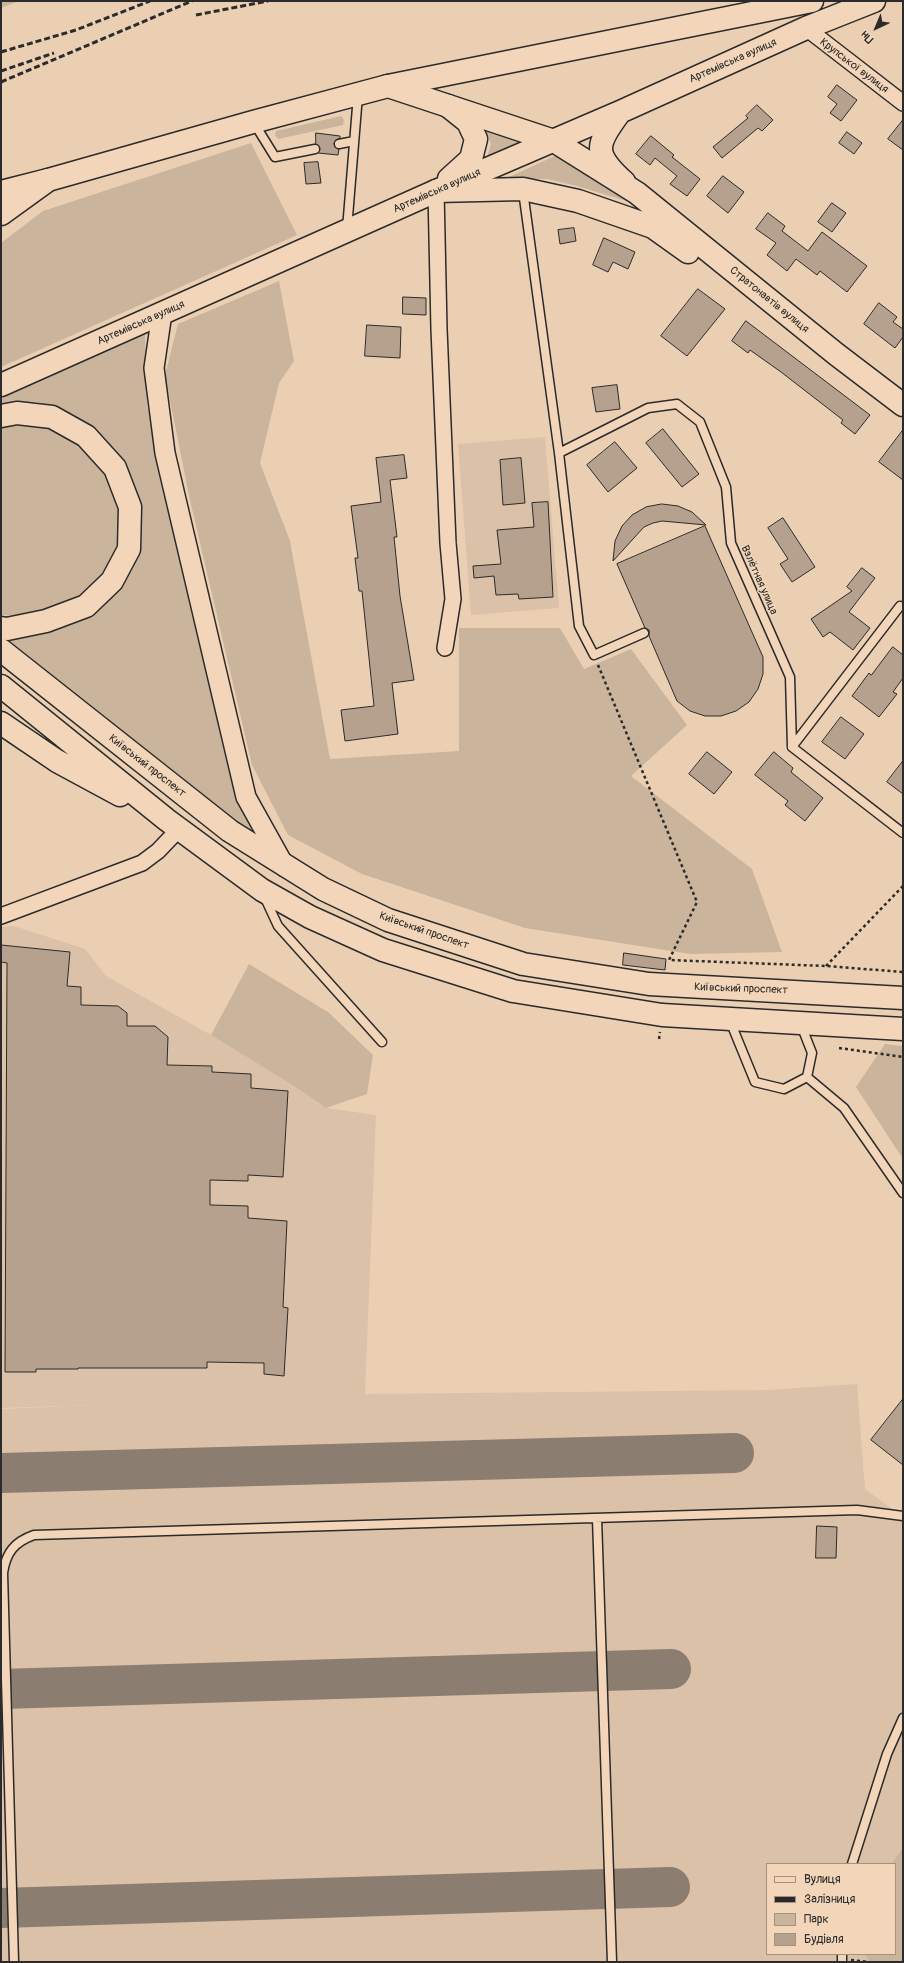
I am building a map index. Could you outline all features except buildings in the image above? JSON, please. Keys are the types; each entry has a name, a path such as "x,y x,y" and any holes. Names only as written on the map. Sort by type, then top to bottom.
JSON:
{"main road":[{"path":"1,192 388,86 812,1"},
{"name":"Артемівська вулиця","path":"1,384 436,191 620,112 806,28 874,1"},
{"path":"388,86 554,141 637,194"},
{"path":"436,191 471,159 476,139 468,122 448,106"},
{"path":"620,112 602,137 602,154 608,166 637,194"},
{"path":"1,214 48,180"},
{"path":"436,191 523,189 578,201 653,227 836,354"},
{"name":"Стратонавтів вулиця","path":"637,194 836,354 903,404"},
{"path":"1,416 17,413 52,417 86,436 115,468 130,506 128,549 112,582 91,602 86,606 46,621 6,629 1,628"},
{"name":"Київський проспект","path":"1,650 230,831 322,889 388,920 523,964 649,984 903,998"},
{"path":"1,686 173,825 262,890 310,917 383,950 513,991 662,1015 903,1029"},
{"path":"1,723 57,761 173,825"},
{"path":"262,890 277,887 283,878 285,867"},
{"path":"310,917 304,904 309,894 322,889"},
{"path":"730,1020 732,988"},
{"path":"791,991 800,1024"}],"street":[{"name":"Крупської вулиця","path":"806,28 903,103"},
{"path":"436,191 439,329 447,535 454,599 445,648"},
{"path":"162,313 154,368 165,453 246,797 285,867"},
{"path":"1,916 142,863 158,852 173,825"}],"lane":[{"path":"346,232 358,94"},
{"path":"253,122 275,157 315,149"},
{"path":"339,144 354,141"},
{"path":"523,189 559,453 579,626 594,655 644,633"},
{"name":"Взлётная улица","path":"559,453 648,408 677,404 700,422 726,487 731,542 790,677 792,747"},
{"path":"900,606 792,747 903,833"},
{"path":"262,890 278,926 382,1042"},
{"path":"730,1020 755,1082 784,1089 806,1077 812,1053 800,1024"},
{"path":"806,1077 844,1108 903,1193"},
{"path":"14,1962 3,1573 5,1559 13,1548 24,1539 42,1534 857,1510 903,1516"},
{"path":"597,1518 612,1962"},
{"path":"852,1863 887,1754 903,1718"}],"path":[{"path":"594,655 697,902 669,960 826,966 903,972"},
{"path":"826,966 903,886"},
{"path":"838,1048 903,1057"},
{"path":"842,1958 869,1962"}],"shaded area":[{"path":"545,437 559,608 471,615 458,444"},
{"path":"14,926 85,949 106,976 211,1035 297,1088 326,1108 376,1115 365,1394 768,1390 857,1384 865,1489 903,1517 903,1962 1,1962 1,1409 93,1405 1,1408 1,927"}],"green space":[{"path":"1,1 19,1 1,8"},
{"path":"341,116 344,120 343,125 278,139 275,135 276,131"},
{"path":"483,128 520,141 487,158 491,143"},
{"path":"251,143 297,235 1,367 1,243 43,211"},
{"path":"561,153 633,203 577,186 547,179 505,179"},
{"path":"279,281 294,361 279,383 260,463 290,541 330,759 459,751 459,628 560,628 584,669 631,649 687,725 631,776 752,869 782,952 690,954 525,928 362,874 288,835 252,765 189,496 165,375 178,324"},
{"path":"145,328 147,405 241,798 262,839 216,807 1,639 93,613 122,587 139,556 141,528 137,502 123,463 99,434 70,413 36,402 1,403 1,396"},
{"path":"21,423 52,428 82,445 107,474 119,511 122,533 118,559 100,583 79,599 21,616 1,615 1,426"},
{"path":"249,964 328,1012 373,1055 367,1094 326,1108 297,1088 211,1035"},
{"path":"885,1044 903,1046 903,1159 856,1087"},
{"path":"903,1847 903,1962 870,1962 866,1955 896,1955 896,1863 893,1863"}],"taxiway":[{"path":"1,1473 734,1453"},
{"path":"1,1689 671,1669"},
{"path":"1,1908 670,1887"}],"railway":[{"path":"1,52 76,30 150,1"},
{"path":"1,82 192,1"},
{"path":"196,15 268,1"},
{"path":"1,71 54,53"}]}
